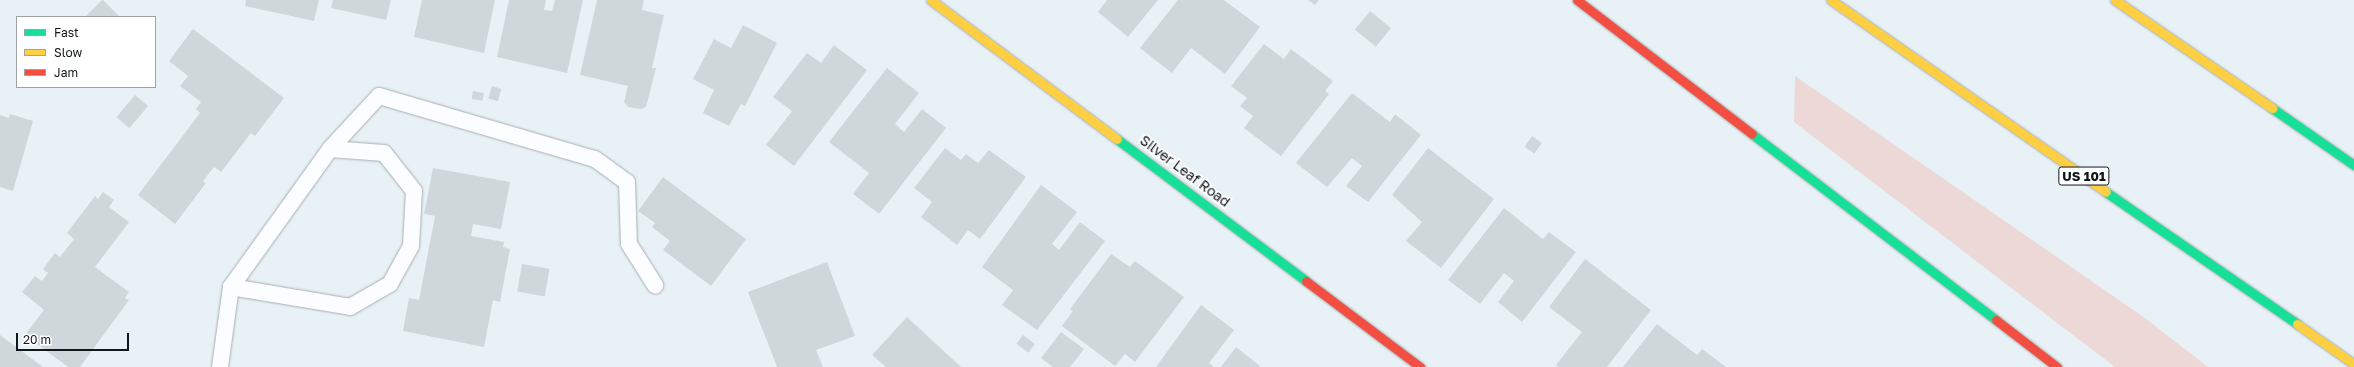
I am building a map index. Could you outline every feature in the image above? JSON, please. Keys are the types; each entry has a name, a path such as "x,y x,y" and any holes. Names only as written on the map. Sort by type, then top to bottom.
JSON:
{"main road":[{"name":"Silver Leaf Road","path":"931,0 1420,367"},
{"path":"1577,0 2057,367"},
{"name":"US 101","path":"1831,0 2354,364"},
{"path":"2114,0 2354,165"},
{"path":"2337,352 2342,367"}],"lane":[{"path":"220,367 232,287 330,149 379,96 595,159 627,182 629,244 655,285"},
{"path":"232,287 350,307 390,284 411,246 414,191 384,153 330,149"}],"shaded area":[{"path":"1795,76 2145,318 2208,367 2115,367 1794,122"}],"building":[{"path":"103,0 119,16 86,16"},
{"path":"246,0 319,0 314,21 245,6"},
{"path":"333,0 391,0 386,20 331,8"},
{"path":"422,0 495,0 484,53 414,37"},
{"path":"509,0 546,0 544,10 552,11 555,0 583,0 567,73 497,57"},
{"path":"597,0 644,0 642,10 664,15 652,68 656,68 646,107 641,109 628,107 624,102 628,86 580,75"},
{"path":"1107,0 1158,0 1128,37 1098,12"},
{"path":"1178,0 1224,0 1260,27 1225,74 1191,48 1172,73 1140,48"},
{"path":"1308,0 1319,0 1315,5"},
{"path":"1370,11 1391,28 1376,47 1355,30"},
{"path":"743,25 777,43 745,106 741,104 729,126 703,113 714,90 693,79 714,39 731,48"},
{"path":"193,29 284,98 255,136 251,133 221,172 214,167 203,181 206,183 175,224 138,195 200,113 196,109 201,102 180,86 188,76 169,61"},
{"path":"1264,44 1284,59 1291,49 1333,81 1325,91 1329,94 1281,156 1244,128 1253,116 1240,106 1247,98 1231,86"},
{"path":"834,45 867,70 794,166 766,145 792,111 773,97 807,53 821,63"},
{"path":"887,68 919,93 895,124 904,132 922,109 946,128 879,214 853,194 869,173 829,142"},
{"path":"492,86 502,89 498,101 488,98"},
{"path":"473,91 484,93 482,101 472,99"},
{"path":"1352,93 1390,122 1395,114 1421,135 1368,202 1346,186 1362,166 1352,158 1327,187 1296,163"},
{"path":"135,95 148,106 129,128 116,117"},
{"path":"10,114 33,121 13,191 0,187 0,115 9,118"},
{"path":"1532,136 1542,143 1534,154 1525,147"},
{"path":"945,148 961,160 966,154 978,163 989,150 1026,177 980,239 968,230 957,245 921,217 932,202 914,188"},
{"path":"1428,148 1494,199 1441,268 1406,241 1422,222 1392,195"},
{"path":"433,168 510,182 501,229 473,224 471,236 504,242 503,247 510,249 500,302 493,300 484,347 403,331 409,298 419,300 435,216 424,214"},
{"path":"663,177 746,239 711,286 663,250 670,241 652,227 655,223 638,211"},
{"path":"1041,185 1077,212 1052,244 1059,250 1080,222 1105,241 1037,330 1002,305 1013,290 982,267"},
{"path":"103,192 114,200 109,207 129,222 95,267 129,292 125,298 129,300 80,367 68,367 25,335 44,310 22,292 35,276 42,281 48,273 43,269 55,253 60,257 74,239 67,233 95,196 98,199"},
{"path":"1504,208 1543,239 1549,232 1576,252 1522,322 1498,302 1514,281 1504,273 1480,304 1448,280"},
{"path":"1111,254 1130,267 1135,261 1184,297 1135,362 1125,354 1115,366 1062,326 1073,311 1070,309"},
{"path":"1585,259 1651,310 1607,367 1559,367 1556,365 1582,332 1549,307"},
{"path":"827,262 855,336 816,350 823,367 777,367 748,292"},
{"path":"522,264 550,269 545,296 517,292"},
{"path":"1201,305 1234,330 1209,363 1214,367 1156,367"},
{"path":"907,317 961,367 886,367 872,355"},
{"path":"1657,324 1697,355 1702,349 1726,367 1623,367"},
{"path":"1061,332 1084,349 1070,367 1053,367 1041,358"},
{"path":"0,335 43,367 0,367"},
{"path":"1023,335 1035,344 1028,353 1016,344"},
{"path":"1236,347 1260,366 1221,367"}],"traffic: fast":[{"path":"2272,108 2354,165"},
{"path":"1752,134 1996,320"},
{"path":"1117,139 1306,281"},
{"path":"2106,192 2297,324"}],"traffic: slow":[{"path":"931,0 1117,139"},
{"path":"1831,0 2106,192"},
{"path":"2115,0 2272,108"},
{"path":"2297,324 2354,364"}],"traffic: jam":[{"path":"1577,0 1752,134"},
{"path":"1306,281 1420,367"},
{"path":"1996,320 2057,367"}]}
